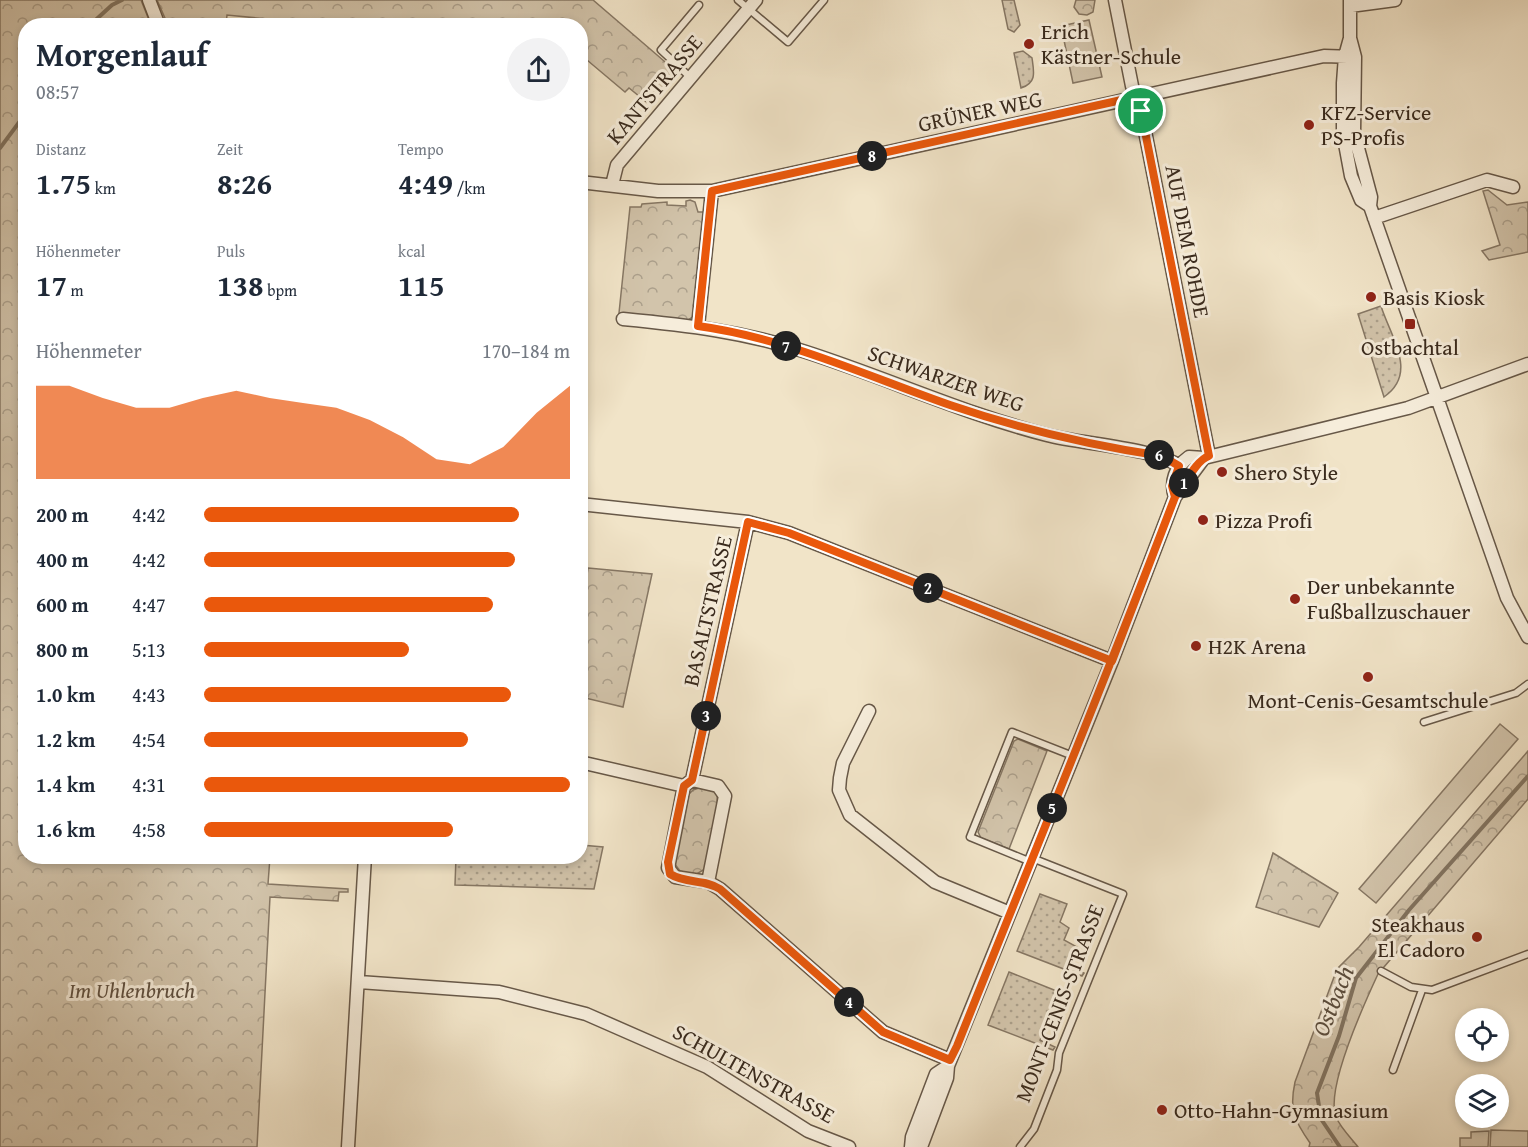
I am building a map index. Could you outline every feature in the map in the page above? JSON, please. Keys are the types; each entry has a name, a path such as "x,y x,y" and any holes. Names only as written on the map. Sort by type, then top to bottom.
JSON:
{"street":[{"path":"149,0 156,18"},
{"name":"AUF DEM ROHDE","path":"1115,0 1135,97 1141,111 1207,457"},
{"path":"1395,0 1350,3 1350,56 1342,115 1344,145 1351,176 1361,200 1370,206 1435,398 1507,598 1528,637"},
{"name":"KANTSTRASSE","path":"612,185 617,165 752,4"},
{"name":"GRÜNER WEG","path":"612,185 658,191 712,191 1324,56 1350,56"},
{"path":"1374,219 1487,180 1513,187"},
{"path":"588,183 612,185"},
{"path":"698,326 712,191"},
{"name":"SCHWARZER WEG","path":"623,319 728,330 806,351 951,405 1046,435 1162,456 1179,466"},
{"path":"1175,497 1172,486 1179,466 1189,457 1207,457 1408,408 1528,364"},
{"path":"921,1147 947,1078 949,1063 1112,661 1175,497 1207,457"},
{"path":"588,505 748,522 789,533 1112,661"},
{"name":"BASALTSTRASSE","path":"708,882 675,877 668,868 748,522"},
{"path":"869,711 843,763 840,778 839,790 850,815 935,882 1010,913"},
{"path":"588,764 688,783 718,786 725,796 708,882 720,889 883,1032 949,1063"},
{"path":"348,1147 365,864"},
{"name":"SCHULTENSTRASSE","path":"359,982 500,992 586,1014 706,1066 808,1131 849,1147"},
{"path":"911,1147 912,1137 936,1074 949,1063"}],"lane":[{"path":"738,0 752,4 788,42 824,0"},
{"path":"691,78 661,50 699,4"},
{"path":"1424,722 1516,693 1528,684"},
{"name":"MONT-CENIS-STRASSE","path":"1020,1147 1034,1129 1057,1070 1059,1053 1123,894 970,837 1012,732 1073,756"},
{"path":"1381,971 1399,982 1422,990 1443,987 1528,954"},
{"path":"1393,1070 1422,990"}],"green space":[{"name":"Im Uhlenbruch","path":"0,0 141,0 148,18 18,18 18,864 269,864 268,884 348,889 348,892 339,892 338,901 270,897 257,1147 0,1147"},
{"path":"157,0 593,0 678,73 650,105 629,88 625,92 588,61 588,18 257,18 227,15 227,18 165,18"},
{"path":"1002,0 1014,0 1020,25 1014,32 1008,29"},
{"path":"1076,0 1095,0 1093,12 1087,15 1079,14 1074,7"},
{"path":"1089,20 1102,77 1073,83 1061,26"},
{"path":"1023,51 1032,58 1034,72 1030,83 1021,88 1014,53"},
{"path":"1488,190 1507,205 1528,202 1528,252 1489,260 1482,251 1500,245 1483,191"},
{"path":"686,201 695,202 698,212 706,212 693,317 688,320 619,313 630,207 667,202 667,205 686,206"},
{"path":"1381,306 1399,354 1401,366 1400,377 1384,397 1358,314"},
{"path":"588,568 652,574 623,707 588,699"},
{"path":"1500,724 1518,739 1376,903 1359,889"},
{"path":"1018,739 1047,751 1009,849 981,838 978,832 1014,741"},
{"path":"1528,751 1528,799 1378,974 1364,1004 1341,1066 1334,1104 1338,1121 1358,1147 1309,1147 1310,1143 1294,1114 1293,1092 1337,969 1359,947"},
{"path":"702,787 717,793 718,816 705,869 695,875 680,871 674,863 687,796 693,790"},
{"path":"588,846 603,847 594,889 455,885 456,864 588,864"},
{"path":"1273,853 1338,893 1319,927 1256,907"},
{"path":"1040,894 1067,904 1060,922 1069,928 1064,940 1077,947 1069,967 1084,973 1082,976 1017,951"},
{"path":"1009,972 1059,992 1040,1040 1055,1047 1053,1050 988,1025"},
{"path":"1491,1130 1528,1131 1528,1147 1490,1147"},
{"path":"1489,1131 1488,1147 1460,1147 1460,1138 1471,1138 1471,1132"}],"waterway":[{"path":"98,18 112,5 122,0"},
{"path":"0,148 18,124"},
{"name":"Ostbach","path":"1340,1147 1321,1119 1317,1093 1339,1036 1356,978 1409,910 1528,776"}],"place":[{"name":"Erich Kästner-Schule","path":"1029,44"},
{"name":"KFZ-Service PS-Profis","path":"1309,125"},
{"name":"Basis Kiosk","path":"1371,297"},
{"name":"Ostbachtal","path":"1410,324"},
{"name":"Shero Style","path":"1222,472"},
{"name":"Pizza Profi","path":"1203,520"},
{"name":"Der unbekannte Fußballzuschauer","path":"1295,599"},
{"name":"H2K Arena","path":"1196,646"},
{"name":"Mont-Cenis-Gesamtschule","path":"1368,677"},
{"name":"Steakhaus El Cadoro","path":"1477,937"},
{"name":"Otto-Hahn-Gymnasium","path":"1162,1110"}],"route":[{"path":"1141,111 1135,97 712,191 698,326 728,330 806,351 951,405 1046,435 1162,456 1179,466 1173,478 1172,486 1175,497 1125,627 1112,661 950,1060 888,1035 720,889 708,882 695,882 675,877 670,874 668,862 684,786 692,780 748,522 789,533 1112,661 1175,497 1189,475 1204,458 1209,456 1141,111"}]}
